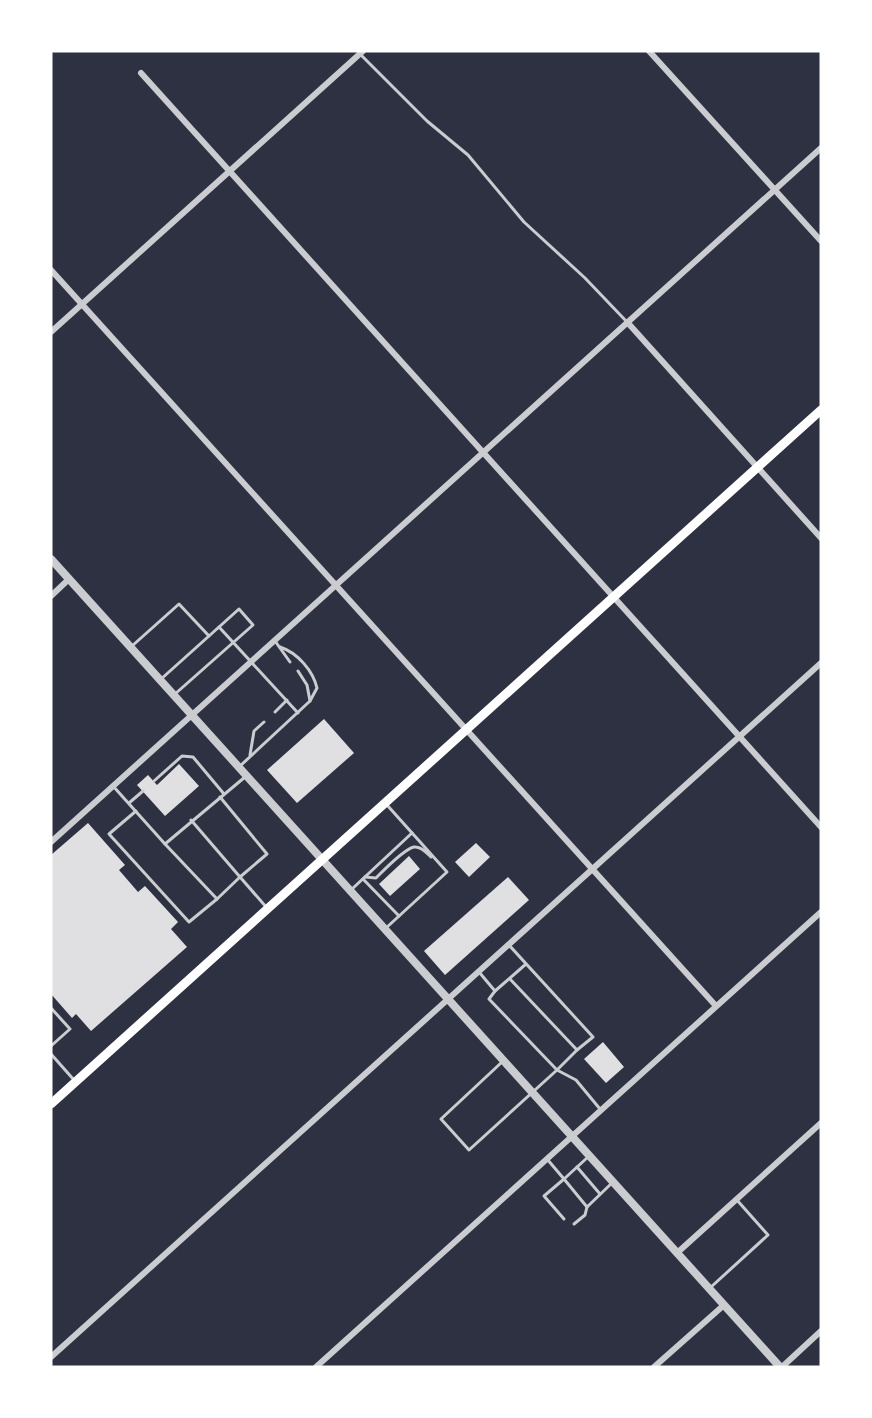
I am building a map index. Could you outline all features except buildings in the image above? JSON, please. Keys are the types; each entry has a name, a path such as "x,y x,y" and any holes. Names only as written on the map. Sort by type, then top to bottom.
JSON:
{"main road":[{"path":"51,1104 821,410"}],"street":[{"path":"649,51 821,242"},
{"path":"51,332 361,52"},
{"path":"141,73 821,827"},
{"path":"51,842 821,148"},
{"path":"51,270 716,1006"},
{"path":"628,323 821,538"},
{"path":"51,559 781,1367 821,1331"},
{"path":"51,596 69,579"},
{"path":"51,1357 821,663"},
{"path":"316,1367 821,912"},
{"path":"677,1253 821,1123"},
{"path":"654,1367 724,1305"}],"lane":[{"path":"361,52 428,121 468,155 524,222 585,278 628,323"},
{"path":"130,647 179,604 209,636"},
{"path":"160,680 239,609 253,624 174,695"},
{"path":"219,627 298,713"},
{"path":"274,641 290,662"},
{"path":"238,767 310,701 317,688 314,677 291,651 280,647"},
{"path":"298,670 307,685 310,701"},
{"path":"275,712 287,700"},
{"path":"249,757 254,731 264,722"},
{"path":"154,781 182,756 192,757 224,794"},
{"path":"165,844 191,820 247,776"},
{"path":"114,786 217,899"},
{"path":"129,803 143,791"},
{"path":"136,811 109,834 189,922 267,854 220,797"},
{"path":"385,804 447,872 385,929"},
{"path":"191,820 268,909"},
{"path":"351,891 412,833"},
{"path":"364,878 376,878 414,847 421,849 439,864"},
{"path":"364,878 399,916"},
{"path":"504,1061 441,1119 469,1150 593,1037 508,945"},
{"path":"526,964 489,999 557,1070 576,1080 601,1110"},
{"path":"478,972 495,991"},
{"path":"510,979 577,1050"},
{"path":"51,1008 70,1029 51,1046"},
{"path":"51,1054 76,1082"},
{"path":"564,1219 544,1196 589,1156"},
{"path":"547,1159 587,1207"},
{"path":"577,1167 600,1194"},
{"path":"574,1224 585,1215 587,1207 613,1182"},
{"path":"709,1288 768,1235 736,1199"}]}
